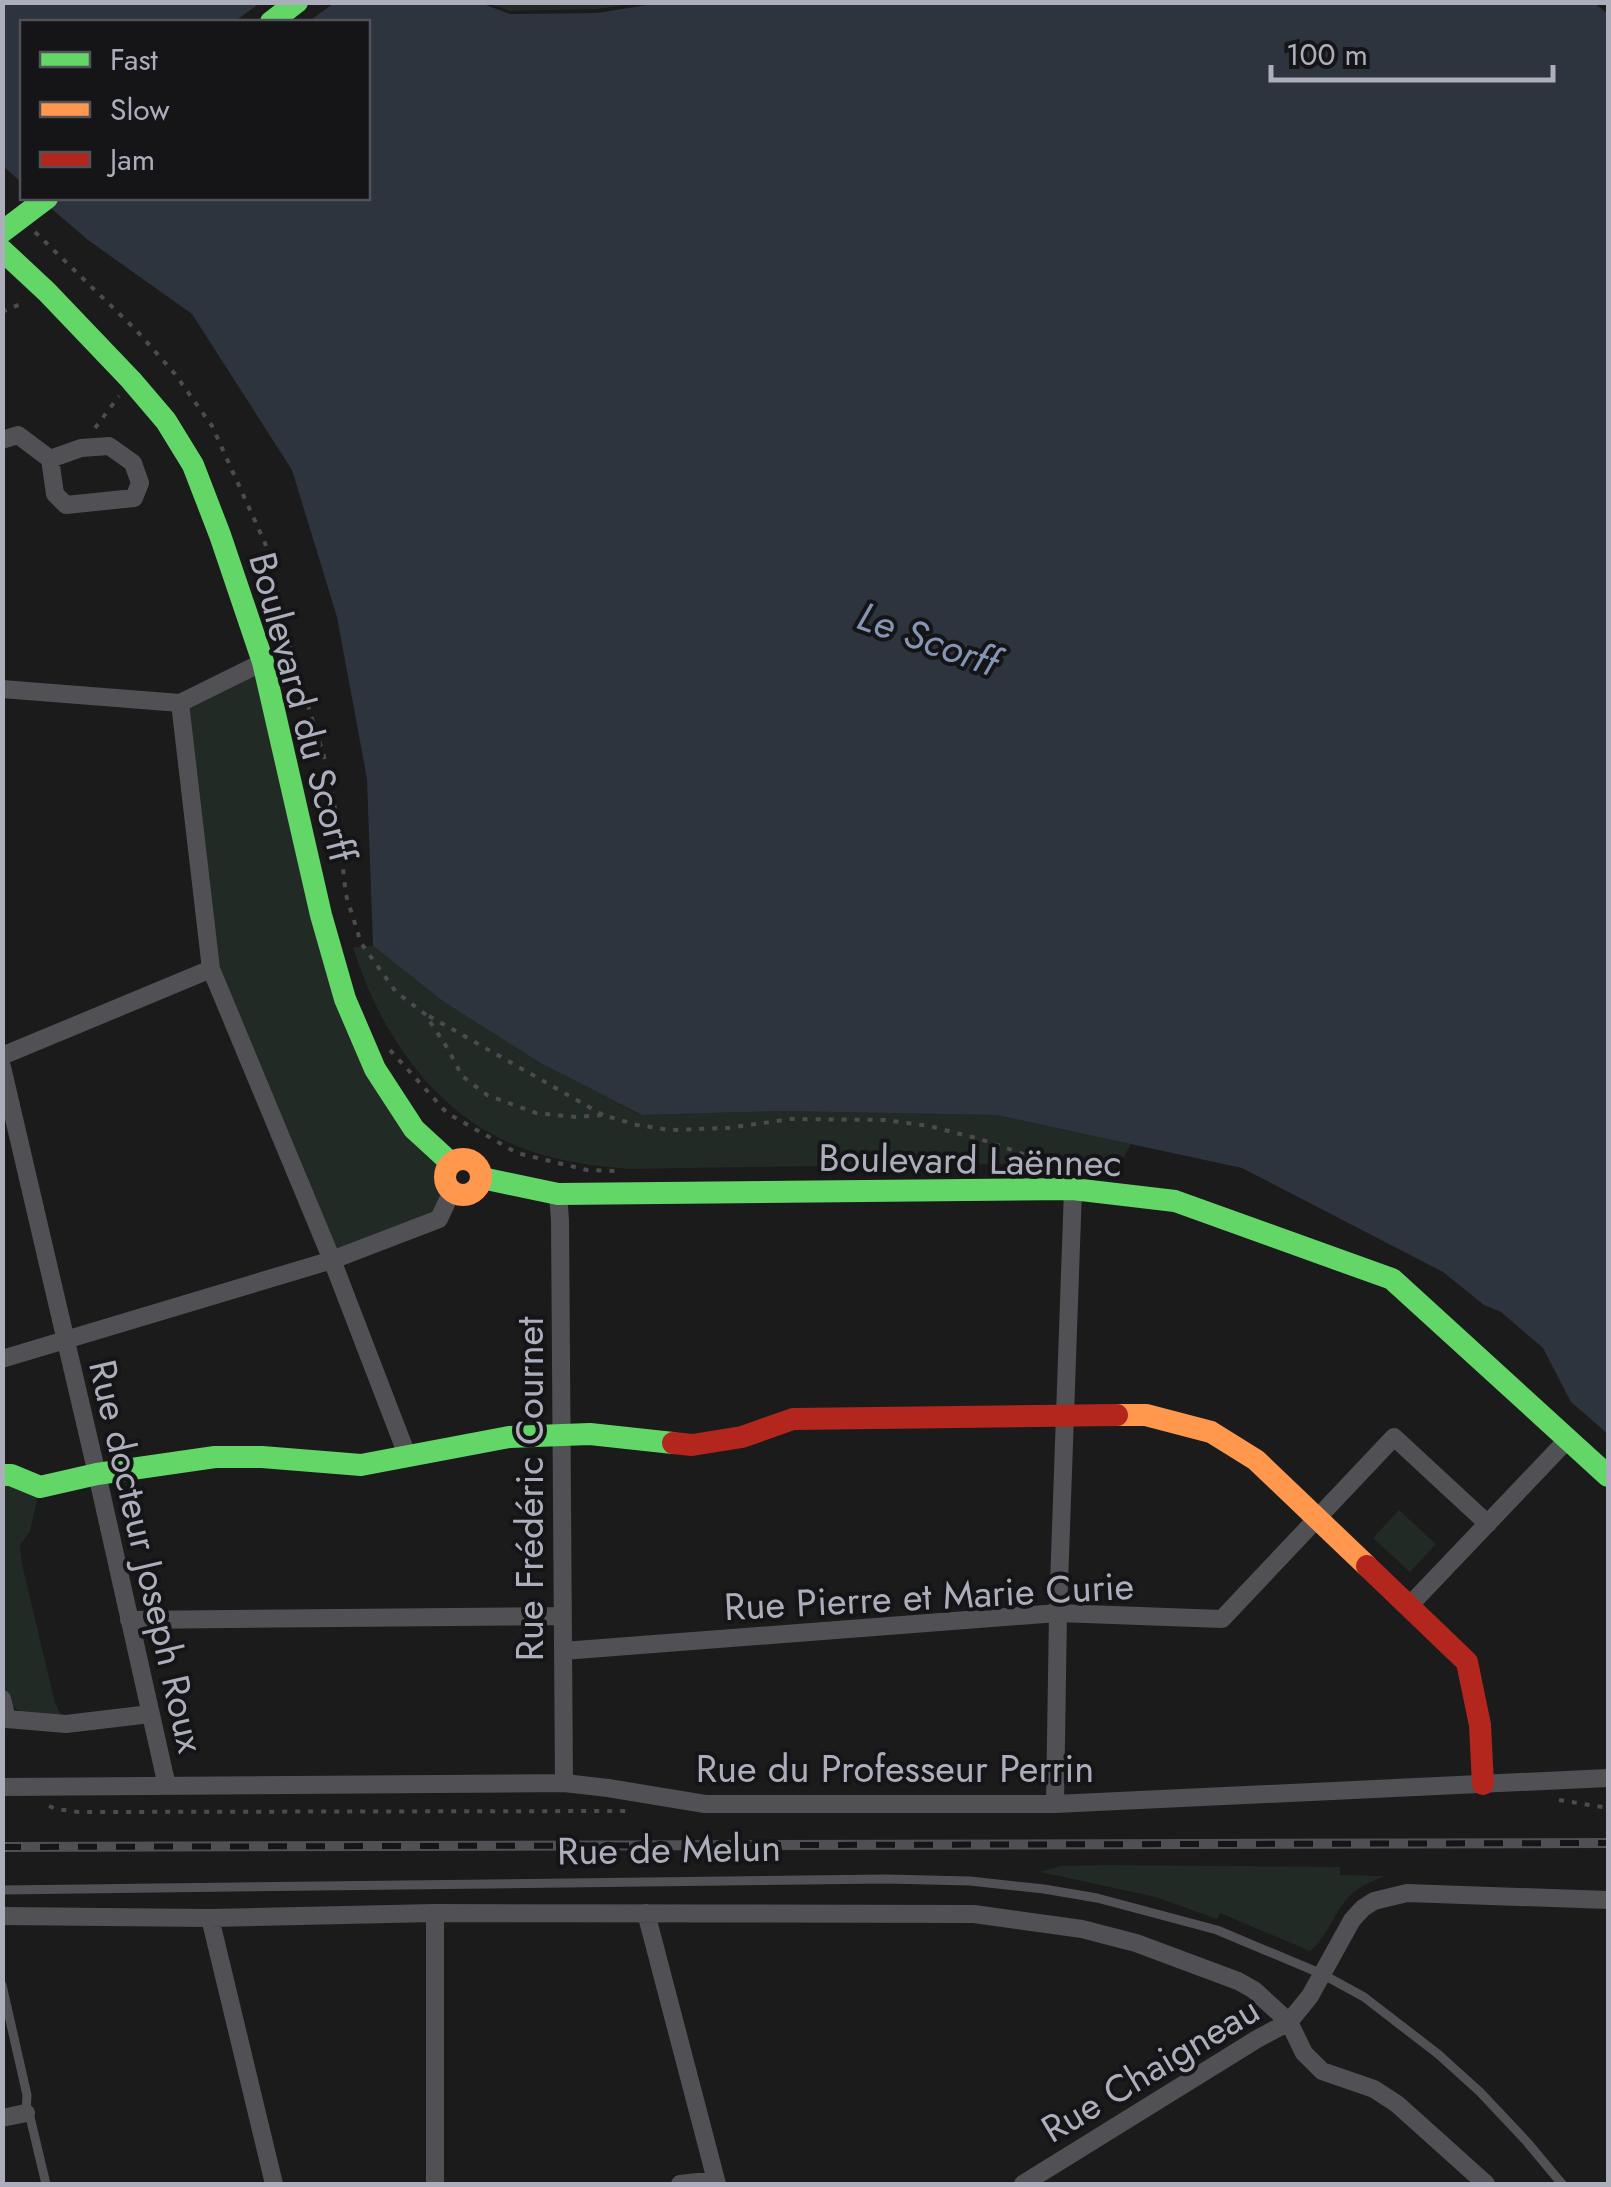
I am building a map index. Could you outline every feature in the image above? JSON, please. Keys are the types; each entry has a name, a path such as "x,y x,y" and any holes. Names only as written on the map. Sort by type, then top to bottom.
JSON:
{"main road":[{"path":"274,20 297,2"},
{"path":"2,232 44,200"},
{"name":"Boulevard du Scorff","path":"2,250 132,380 166,420 193,465 263,662 321,916 345,999 375,1069 414,1129 451,1163"},
{"path":"468,1158 481,1169 482,1178 471,1194 458,1194 447,1185 445,1177 451,1163 468,1158"},
{"name":"Boulevard Laënnec","path":"482,1178 558,1194 1074,1181 1175,1200 1392,1279 1608,1476"},
{"path":"2,1475 40,1487 97,1474 215,1457 362,1465 508,1436 590,1434 692,1446 742,1437 793,1420 1146,1415 1210,1432 1256,1460 1467,1662 1480,1725 1483,1784"}],"street":[{"path":"2,440 18,436 50,459 54,494 66,505 134,498 140,483 133,462 109,446 81,448 50,459"},
{"path":"2,689 180,703 263,662"},
{"path":"180,703 211,968 332,1260 407,1455"},
{"path":"2,1056 211,968"},
{"name":"Rue docteur Joseph Roux","path":"2,1068 167,1786"},
{"path":"1055,1804 1074,1181"},
{"path":"2,1359 332,1260 439,1219 452,1191"},
{"name":"Rue Frédéric Cournet","path":"558,1194 564,1783"},
{"name":"Rue Pierre et Marie Curie","path":"562,1651 1058,1613 1222,1618 1394,1438 1488,1524"},
{"path":"1410,1606 1568,1439"},
{"path":"129,1620 562,1616"},
{"path":"2,1699 7,1719 66,1724 150,1714"},
{"name":"Rue du Professeur Perrin","path":"2,1787 564,1783 705,1804 1055,1804 1608,1778"},
{"name":"Rue Chaigneau","path":"1024,2184 1289,2022 1310,1996 1362,1908 1406,1893 1608,1900"},
{"path":"646,1912 716,2182 680,2184"},
{"path":"434,2184 436,1913"},
{"name":"Rue de Melun","path":"2,1916 974,1914 1082,1929 1136,1943 1254,1990 1289,2022 1304,2054 1322,2071 1351,2079 1386,2096 1486,2184"},
{"path":"210,1918 274,2184"},
{"path":"2,2118 26,2113"}],"lane":[{"name":"Rue de Melun","path":"2,1890 887,1879 1044,1888 1154,1911 1217,1930 1322,1974 1364,1997 1438,2054 1492,2105 1562,2184"},
{"path":"2,1985 27,2095 26,2113 46,2184"}],"path":[{"path":"30,228 136,330 212,426 265,543 293,658 326,763 346,895 361,943 396,992 425,1014 603,1115 637,1125 670,1130 728,1128 791,1119 885,1120 929,1126 1091,1171 1074,1181"},
{"path":"100,421 132,380"},
{"path":"425,1014 462,1076 487,1095 536,1113 603,1115"},
{"path":"388,1048 447,1113 517,1153 587,1170 627,1172"},
{"path":"1552,1781 1554,1799 1608,1808"},
{"path":"44,1787 48,1805 56,1810 79,1812 587,1812"}],"shaded area":[{"path":"487,3 639,3 597,9 510,11"},
{"path":"263,662 345,999 446,1169 447,1185 439,1219 332,1260 211,969 180,703"},
{"path":"373,946 444,1002 542,1064 641,1115 782,1111 996,1115 1131,1144 1120,1165 629,1169 554,1158 497,1137 468,1119 418,1071 379,1012 353,947"},
{"path":"2,1475 40,1487 30,1531 20,1545 22,1564 55,1703 66,1724 35,1722 3,1699"},
{"path":"1399,1510 1436,1544 1410,1572 1373,1538"},
{"path":"1060,1866 1340,1867 1340,1875 1385,1876 1362,1886 1348,1898 1310,1951 1220,1913 1217,1919 1156,1897 1040,1872"}],"water":[{"name":"Le Scorff","path":"478,2 510,14 597,13 666,2 1593,2 1608,14 1608,1434 1571,1402 1543,1348 1501,1312 1484,1305 1443,1272 1242,1168 996,1115 782,1111 642,1115 542,1064 444,1002 373,946 367,779 337,617 292,470 192,314 88,240 41,200 370,200 370,20 20,20 20,181 3,166 3,3"}],"pier":[{"path":"260,3 334,3 311,20 237,20"}],"railway":[{"path":"2,1847 1608,1843"}],"traffic: fast":[{"path":"274,20 297,2"},
{"path":"2,232 44,200"},
{"path":"2,250 131,380 166,421 193,465 263,662 321,915 345,999 375,1069 414,1129 451,1163"},
{"path":"482,1178 558,1194 1073,1189 1175,1201 1392,1279 1608,1476"},
{"path":"2,1475 40,1487 97,1474 215,1457 361,1465 509,1437 590,1434 673,1443"}],"traffic: slow":[{"path":"463,1159 476,1164 481,1177 476,1190 463,1195 450,1190 445,1177 450,1164 463,1159"},
{"path":"1117,1415 1146,1415 1211,1432 1256,1460 1367,1566"}],"traffic: jam":[{"path":"673,1443 692,1445 742,1437 793,1419 1117,1415"},
{"path":"1367,1566 1467,1662 1480,1725 1483,1784"}]}
